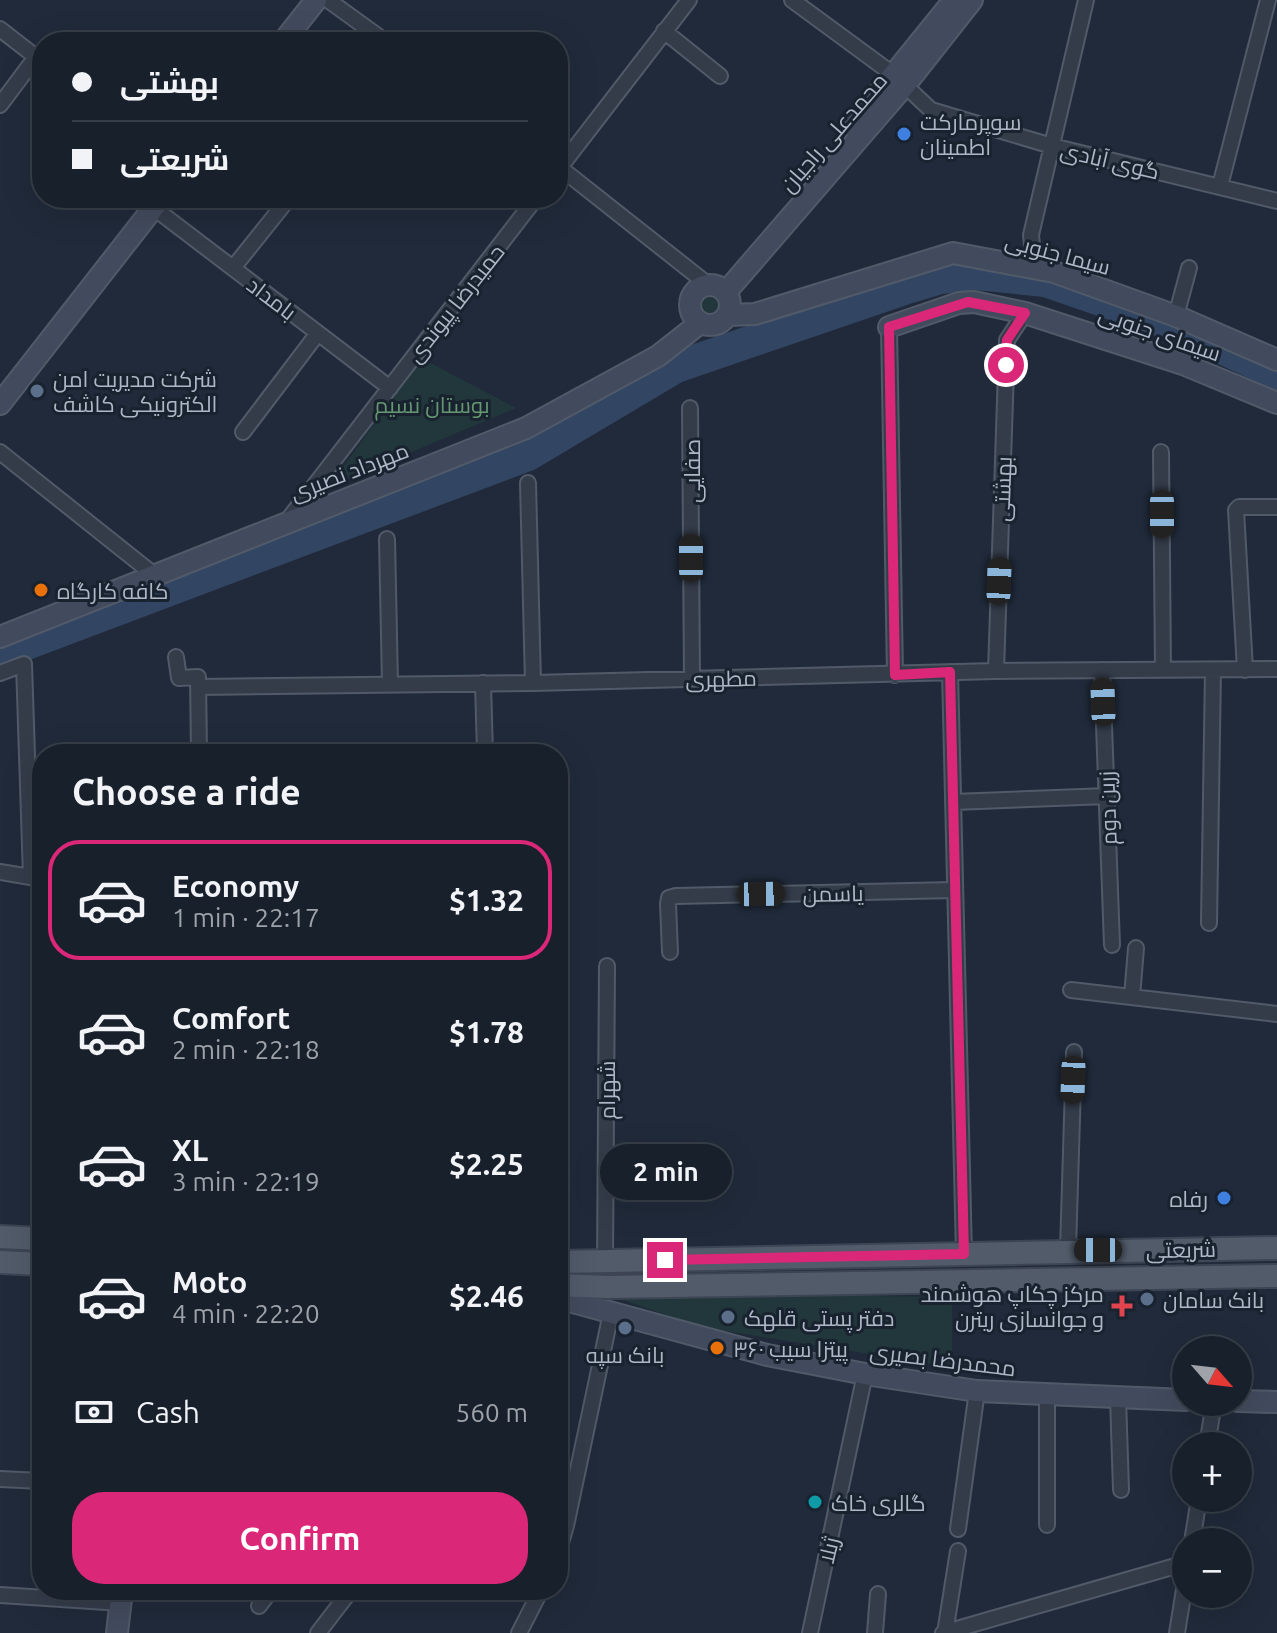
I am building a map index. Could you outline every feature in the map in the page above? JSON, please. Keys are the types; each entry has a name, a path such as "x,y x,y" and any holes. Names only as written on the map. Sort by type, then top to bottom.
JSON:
{"main road":[{"path":"0,1237 32,1239"},
{"name":"شریعتی","path":"568,1262 1277,1248"},
{"path":"0,1262 32,1264"},
{"name":"شریعتی","path":"568,1285 1277,1276"}],"street":[{"path":"291,32 316,0"},
{"path":"328,0 372,32"},
{"path":"568,156 689,0"},
{"name":"گوی آبادی","path":"792,0 900,80 931,110 1052,146 1277,201"},
{"name":"محمدعلی راجیان","path":"900,80 954,0"},
{"name":"محمدعلی راجیان","path":"717,287 972,0"},
{"path":"1034,266 1031,235 1086,0"},
{"path":"1220,186 1268,0"},
{"path":"0,29 32,54"},
{"path":"664,31 720,76"},
{"path":"0,105 32,62"},
{"path":"568,175 717,287 730,307 728,315 716,325 700,323 690,311 692,295 717,287"},
{"path":"0,404 154,208"},
{"name":"بامداد","path":"164,208 233,268 390,388"},
{"path":"233,268 281,208"},
{"name":"حمیدرضا پیوندی","path":"287,522 528,208"},
{"name":"سیما جنوبی","path":"728,315 755,314 953,253 1034,266 1176,316 1277,360"},
{"path":"1176,316 1189,268"},
{"path":"895,675 889,327 968,302 1025,313"},
{"name":"سیمای جنوبی","path":"1025,313 1183,364 1277,403"},
{"name":"بهشتی","path":"996,671 1007,340 1025,313"},
{"name":"مهرداد نصیری","path":"0,637 526,428 658,356 700,323"},
{"path":"243,432 318,333"},
{"name":"صفایی","path":"690,408 692,679"},
{"path":"0,452 153,574"},
{"path":"1161,452 1163,670"},
{"path":"528,483 533,683"},
{"path":"1245,670 1236,510 1239,507 1277,507"},
{"path":"387,539 390,684"},
{"path":"176,657 179,678 198,677 199,744"},
{"path":"0,673 24,664 32,807"},
{"name":"مطهری","path":"198,687 533,683 996,671 1277,669"},
{"name":"زرین دوم","path":"1102,670 1112,945"},
{"path":"1209,923 1213,670"},
{"path":"950,672 964,1254"},
{"path":"483,683 485,744"},
{"path":"953,802 1107,796"},
{"path":"0,872 32,877"},
{"name":"یاسمن","path":"670,952 668,904 669,898 676,896 955,890"},
{"path":"1132,997 1136,948"},
{"name":"شهرام","path":"605,1261 607,966"},
{"path":"1071,990 1277,1014"},
{"path":"1068,1250 1074,1052"},
{"name":"محمدرضا بصیری","path":"568,1301 767,1355 865,1374 977,1391 1172,1399"},
{"path":"568,1517 611,1313"},
{"name":"ژیلا","path":"810,1633 865,1374"},
{"path":"958,1529 977,1391"},
{"path":"1047,1394 1047,1525"},
{"path":"1118,1397 1121,1490"},
{"path":"1252,1401 1277,1402"},
{"path":"0,1479 32,1481"},
{"path":"958,1551 944,1633 1172,1567"},
{"path":"875,1633 878,1594"},
{"path":"0,1595 32,1595"},
{"path":"117,1633 121,1600"},
{"path":"259,1606 264,1600"},
{"path":"320,1632 338,1600"},
{"path":"519,1633 536,1600"},
{"path":"1177,1633 1181,1608"}],"green space":[{"path":"710,288 722,293 727,305 722,317 710,322 698,317 693,305 698,293"},
{"name":"بوستان نسیم","path":"421,358 516,408 329,487"},
{"path":"709,1294 952,1297 952,1367 705,1328 617,1298"}],"waterway":[{"path":"0,654 528,455 676,367 941,278 976,274 1045,281 1175,326 1277,374"}],"place":[{"name":"سوپرمارکت اطمینان","path":"904,134"},
{"name":"شرکت مدیریت امن الکترونیکی کاشف","path":"37,391"},
{"name":"کافه کارگاه","path":"41,590"},
{"name":"رفاه","path":"1224,1198"},
{"name":"بانک سامان","path":"1147,1299"},
{"name":"مرکز چکاپ هوشمند و جوانسازی ریترن","path":"1122,1306"},
{"name":"دفتر پستی قلهک","path":"728,1317"},
{"name":"بانک سپه","path":"625,1328"},
{"name":"پیتزا سیب ٣۶٠","path":"717,1348"},
{"name":"گالری خاک","path":"815,1502"}],"route":[{"path":"665,1260 964,1254 950,672 895,675 889,327 968,302 1025,313 1007,340 1006,365"}]}
